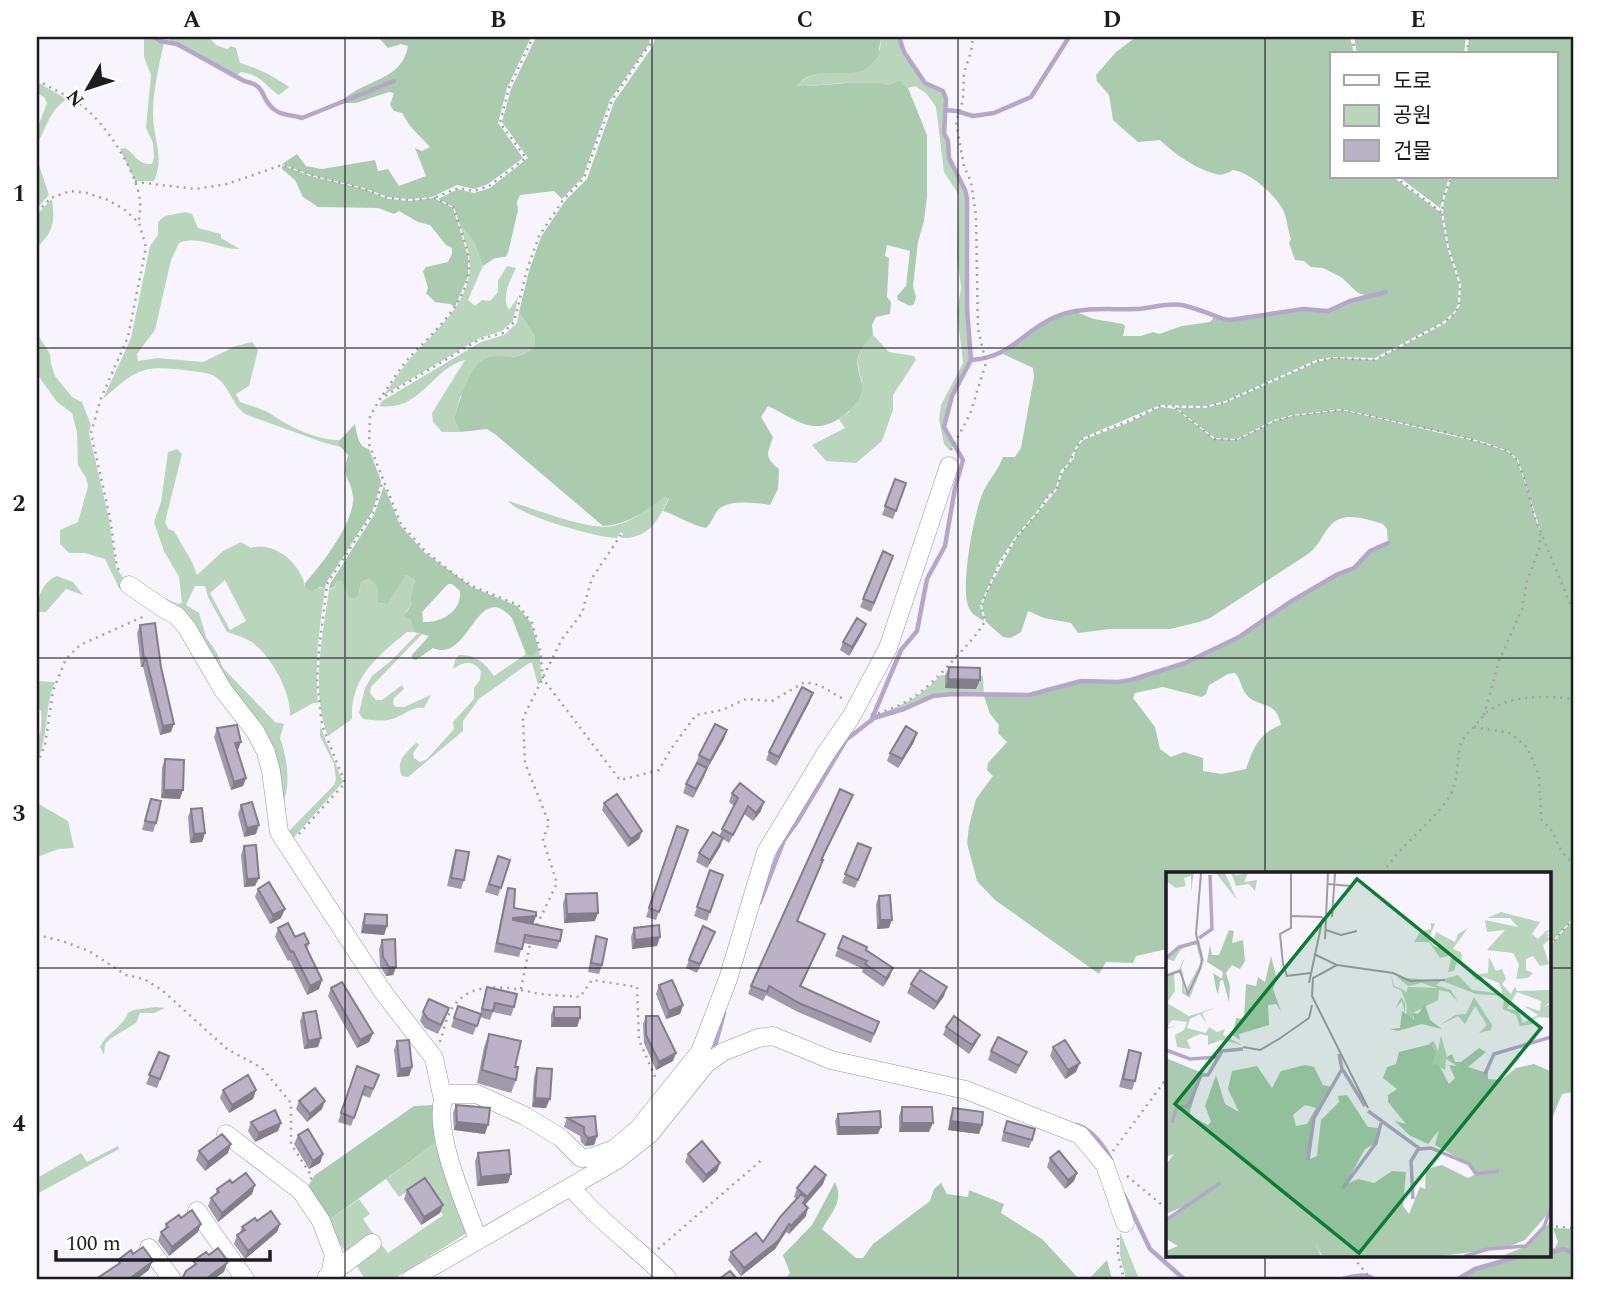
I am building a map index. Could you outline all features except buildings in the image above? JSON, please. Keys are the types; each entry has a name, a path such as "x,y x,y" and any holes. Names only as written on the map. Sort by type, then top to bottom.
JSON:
{"street":[{"path":"443,1100 450,1094 477,1094 525,1116 552,1133 581,1158 593,1157 614,1149 638,1129 665,1098 700,1052 728,979 766,852 854,712 888,648 949,466"},
{"path":"129,585 177,616 187,628 223,690 255,731 266,752 279,832 287,847 317,888 383,992 434,1058 443,1100 440,1120 478,1239"},
{"path":"411,1279 634,1149 675,1105 706,1064 732,1048 758,1038 773,1036 831,1060 966,1090 1080,1135 1093,1147 1105,1165 1125,1223"},
{"path":"226,1134 301,1191 321,1221 334,1255 327,1277"},
{"path":"571,1187 584,1204 648,1259 666,1279"},
{"path":"197,1211 245,1279"},
{"path":"327,1277 372,1243"},
{"path":"149,1248 172,1279"}],"path":[{"path":"135,182 195,189 227,184 282,165 364,188 388,198 434,198 458,188 474,191 489,186 526,158 500,123 509,88 533,37"},
{"path":"380,399 480,339 503,333 514,322 539,236 563,200 584,178 611,100 650,44 652,37"},
{"path":"949,466 951,452 970,414 986,363 978,329 976,216 971,182 964,166 956,122 963,100 964,74 973,37"},
{"path":"37,80 79,103 98,119 119,150 135,182 140,200 139,223 146,247 128,337 101,398 91,433 110,518 117,567 129,585"},
{"path":"1396,178 1442,213"},
{"path":"434,198 453,207 468,255 468,276 455,307 434,334 405,362 380,399 370,416 369,444 401,524 425,551 472,586 518,605 533,622 543,679 620,780 660,770 671,749 696,715 722,710 746,699 772,701 806,682 819,685 854,712 884,711 914,698 931,685 976,638 985,621 981,605 1001,561 1049,495 1056,490 1062,471 1069,465 1083,439 1160,406 1205,407 1225,402 1317,361 1333,358 1376,359 1443,323 1455,313 1461,294 1442,213 1443,200 1451,178"},
{"path":"37,212 51,198 70,191 108,200 139,223"},
{"path":"1175,407 1214,439 1237,440 1275,421 1292,416 1342,410 1508,451 1517,460 1540,531 1573,611"},
{"path":"287,847 345,783 322,725 317,680 320,638 327,584 373,513 383,481"},
{"path":"1484,715 1499,661 1522,609 1527,581 1539,549 1540,531"},
{"path":"521,989 532,934 557,883 543,840 549,823 525,763 523,718 562,639 582,613 592,578 621,535"},
{"path":"37,764 45,745 53,691 66,659 80,645 164,610"},
{"path":"1384,872 1398,852 1449,798 1457,775 1463,738 1484,715 1499,706 1522,699 1573,699"},
{"path":"1474,727 1510,733 1527,747 1539,776 1541,818 1553,832 1559,847 1573,863"},
{"path":"1550,945 1573,919"},
{"path":"37,935 89,951 126,975 144,979 162,990 227,1049 262,1068 291,1103 291,1144 312,1177 301,1191"},
{"path":"434,1058 451,1011 465,995 479,987 521,989 531,993 580,997 592,979 637,986 639,1040 665,1098"},
{"path":"1093,1147 1108,1155 1127,1135 1166,1079"},
{"path":"648,1259 764,1158"},
{"path":"1122,1170 1166,1208"},
{"path":"1124,1279 1117,1241 1118,1232 1125,1223"},
{"path":"1550,1226 1573,1228"},
{"path":"1340,1256 1360,1256"},
{"path":"1353,1257 1371,1279"}],"green space":[{"path":"144,37 152,37 164,43 153,105 153,123 159,156 154,181 135,181 120,149 125,148 140,161 152,164 153,143 146,128 151,75 144,57"},
{"path":"170,37 209,37 216,45 227,49 231,46 236,48 240,63 266,73 289,87 279,95 254,76 241,72 236,76 177,44 170,43"},
{"path":"378,37 531,37 507,88 498,123 523,158 488,184 474,189 457,185 432,197 410,199 388,197 282,164 297,154 306,166 322,169 375,160 378,171 388,169 399,186 426,176 415,148 422,151 430,147 402,113 394,111 390,105 394,93 389,92 356,103 342,103 394,82 343,100 391,73 404,58 408,46 401,44 388,48"},
{"path":"536,37 650,37 649,44 610,100 583,177 562,199 554,191 520,195 508,253 505,257 495,258 483,266 474,242 459,223 454,207 438,199 458,189 474,193 490,188 528,158 502,122 511,89"},
{"path":"655,37 881,37 878,57 864,70 819,74 803,80 797,86 868,82 889,85 899,80 908,88 927,135 927,197 918,242 913,286 916,297 914,304 910,306 898,300 897,296 906,286 910,251 887,245 885,256 889,258 887,297 891,302 890,314 876,317 872,325 873,335 859,354 857,363 862,387 857,401 843,416 823,426 796,421 768,406 761,417 773,437 768,451 769,458 779,469 778,489 770,505 744,503 724,506 717,511 706,528 663,511 669,499 665,497 628,520 603,526 496,435 487,429 460,432 454,419 465,387 478,364 490,357 521,355 535,346 535,337 519,312 541,237 565,201 587,179 614,102 653,46"},
{"path":"881,37 898,37 904,53 925,83 942,92 945,99 944,133 948,158 966,198 970,360 945,417 943,427 953,446 950,451 944,444 939,419 941,405 963,363 957,312 961,288 957,256 959,195 944,172 936,107 926,93 915,86 908,88 899,80 889,85 857,82 797,86 806,78 816,75 848,72 867,66 879,50"},
{"path":"1136,37 1350,37 1354,52 1330,52 1330,178 1394,178 1441,213 1447,247 1459,284 1458,304 1443,322 1375,358 1333,357 1316,360 1225,401 1205,406 1160,405 1082,438 1068,464 1061,470 1055,490 1016,536 1000,560 980,605 984,621 973,613 967,602 966,577 973,528 984,490 1003,457 1015,457 1021,448 1034,377 1033,368 1003,354 1046,323 1076,312 1094,319 1123,324 1123,336 1141,336 1210,322 1214,317 1230,320 1303,309 1328,312 1390,291 1368,296 1358,293 1341,277 1323,268 1311,267 1304,261 1295,260 1284,212 1262,186 1247,175 1233,170 1220,175 1201,169 1160,140 1138,142 1113,120 1109,95 1097,81 1096,75 1116,52"},
{"path":"1354,37 1466,37 1464,52 1357,52"},
{"path":"1469,37 1573,37 1573,918 1550,944 1550,872 1166,872 1166,949 1136,956 1133,963 1106,962 1099,974 995,900 977,881 967,843 969,826 976,799 993,776 987,770 988,763 1007,742 998,733 999,725 990,714 984,696 1029,696 1081,682 1131,681 1185,663 1240,638 1290,603 1338,574 1354,568 1371,551 1388,543 1387,529 1383,524 1354,517 1334,522 1308,554 1210,618 1170,629 1110,629 1078,633 1071,623 1044,618 1028,611 1021,632 1011,638 1003,637 986,622 982,605 989,588 1017,537 1056,491 1063,472 1083,440 1160,407 1176,409 1214,439 1237,440 1275,421 1292,416 1342,410 1483,443 1508,452 1517,460 1541,532 1518,459 1508,451 1484,442 1342,409 1292,415 1274,420 1237,439 1215,438 1176,408 1205,408 1225,403 1317,362 1333,358 1376,360 1444,324 1460,305 1461,284 1449,247 1443,213 1444,200 1452,178 1558,178 1558,52 1467,52","holes":["1235,673 1245,693 1275,711 1281,725 1267,732 1258,742 1246,769 1222,774 1203,771 1203,758 1184,752 1171,757 1160,749 1155,727 1133,698 1135,693 1163,687 1202,697 1209,685"]},
{"path":"37,82 67,99 52,114 37,144 37,129 47,103 44,97 37,93"},
{"path":"37,159 49,195 37,208"},
{"path":"282,165 310,176 364,189 388,199 410,201 434,198 453,208 468,256 468,276 455,307 435,302 426,293 428,288 423,271 426,267 448,262 452,254 452,248 446,245 430,225 418,222 399,211 394,214 378,208 318,207 303,197 295,180 282,169"},
{"path":"1400,178 1449,178 1440,208"},
{"path":"52,199 52,225 37,247 37,214"},
{"path":"185,212 192,214 198,228 221,234 221,238 240,249 194,240 179,243 171,260 155,330 137,354 138,361 158,358 203,362 236,346 252,342 258,350 249,386 236,394 240,402 264,410 304,432 339,440 337,443 341,447 247,415 238,407 221,382 204,373 162,368 143,371 125,380 103,399 131,338 150,246 158,235 158,222 165,216"},
{"path":"459,223 474,242 483,266 468,300 475,306 482,300 490,301 498,292 498,281 507,266 516,268 506,294 509,310 518,297 513,321 502,331 480,338 384,395 403,368 452,313 465,289 470,262"},
{"path":"519,312 535,337 535,346 521,355 495,357 460,397 454,419 460,432 442,432 433,422 432,413 465,360 444,371 406,402 379,406 382,401 481,342 504,335 517,323"},
{"path":"37,333 50,354 55,376 72,397 82,402 91,425 89,433 109,519 116,567 128,586 148,603 119,588 105,559 85,553 69,553 60,544 60,530 78,522 88,486 78,465 77,432 72,413 57,402 37,374"},
{"path":"873,335 889,352 914,356 916,360 893,395 893,410 882,441 856,463 826,461 812,445 845,428 839,419 849,412 862,382 858,357"},
{"path":"355,424 362,446 369,449 381,481 378,493 372,512 325,588 311,591 305,587 305,583 336,543 352,507 352,490 346,474 348,455 337,443"},
{"path":"177,449 182,454 165,522 168,529 174,531 197,575 223,551 241,542 251,548 260,546 277,551 292,562 303,578 305,587 325,588 317,659 318,703 313,703 290,716 284,686 273,666 253,643 227,632 205,586 195,586 186,605 199,613 206,637 223,668 275,722 284,724 280,738 285,754 287,784 279,808 274,770 160,596 178,604 182,603 179,577 164,551 154,522 161,502 168,452","holes":["225,580 246,621 230,630 210,593"]},
{"path":"384,486 400,525 424,552 472,587 517,606 531,623 539,650 531,656 526,654 512,618 500,608 490,608 481,614 456,644 446,650 433,648 416,660 412,659 412,655 429,636 414,632 411,619 404,616 412,604 410,600 415,580 406,575 387,604 378,603 378,591 374,582 369,579 361,582 359,594 355,598 349,597 342,581 337,581 334,587 329,589 374,515","holes":["448,584 460,591 460,598 454,610 444,618 423,622 422,612"]},
{"path":"665,497 669,498 651,527 630,538 621,538 621,532 617,538 607,537 559,525 526,513 508,501 576,522 603,527 627,521"},
{"path":"406,575 415,580 410,600 412,604 406,612 413,622 414,632 407,632 367,669 356,691 352,719 328,736 319,682 329,589 334,588 337,581 342,581 347,589 359,594 361,582 369,579 374,581 378,591 378,603 386,604"},
{"path":"57,576 73,582 83,595 66,589 46,612 37,612 42,591 52,578"},
{"path":"417,634 422,634 371,687 370,693 376,700 382,700 402,685 404,689 394,698 393,704 396,707 404,707 431,695 424,708 415,708 388,720 363,719 359,713 365,688 372,676"},
{"path":"539,650 542,680 538,685 532,663 529,663 479,699 463,721 463,731 408,777 402,776 401,762 409,750 416,743 419,745 413,753 414,758 420,762 427,759 454,729 453,722 474,699 474,688 480,680 481,671 468,663 453,669 459,655 480,660 494,676 526,654 531,655"},
{"path":"941,675 983,676 984,695 952,693 933,696 904,709 873,718 873,715 910,700"},
{"path":"37,681 55,682 37,762 41,711 37,707"},
{"path":"320,726 343,782 289,843 289,831 334,785 336,779 334,764 320,736"},
{"path":"37,803 68,821 74,848 59,849 37,857"},
{"path":"1573,920 1573,1092 1562,1094 1550,1124 1550,946"},
{"path":"155,1007 165,1008 154,1013 140,1013 136,1023 105,1044 104,1055 100,1047 128,1013"},
{"path":"433,1105 438,1141 325,1223 305,1191 315,1175 414,1106"},
{"path":"438,1141 470,1231 394,1279 365,1279 354,1262 381,1244 388,1253 443,1215 420,1183 399,1197 386,1179"},
{"path":"118,1146 119,1149 37,1194 37,1178 81,1153 87,1162"},
{"path":"835,1182 837,1201 822,1229 856,1258 863,1258 873,1244 930,1201 934,1189 941,1183 947,1194 968,1197 969,1190 1004,1204 1001,1213 1042,1239 1079,1279 785,1279 790,1273 783,1255 812,1225"},
{"path":"359,1199 370,1214 363,1219 375,1236 348,1255 325,1223"},
{"path":"1553,1228 1573,1229 1573,1252 1565,1248 1550,1252 1558,1242"},
{"path":"1120,1232 1139,1279 1126,1279 1120,1255"},
{"path":"1564,1250 1573,1255 1573,1279 1460,1279 1510,1259 1550,1256 1550,1253"},
{"path":"1107,1260 1112,1279 1089,1279"}],"waterway":[{"path":"154,37 177,44 252,83 260,89 275,110 302,118 394,81"},
{"path":"871,721 901,650 917,631 927,579 945,546 963,460 944,427 952,396 971,360 967,309 967,198 949,158 948,141 944,133 946,99 943,91 925,83 904,52 899,37"},
{"path":"946,110 973,116 994,113 1031,97 1069,37"},
{"path":"971,360 997,354 1043,323 1074,311 1141,309 1176,304 1230,320 1303,309 1328,311 1350,301 1386,292"},
{"path":"760,902 784,840 846,740 874,718 933,696 1029,695 1081,681 1131,680 1185,663 1239,637 1290,602 1338,574 1354,568 1370,551 1388,543"},
{"path":"714,1050 724,1013"},
{"path":"1076,1125 1097,1139 1111,1160"},
{"path":"1124,1195 1150,1249 1184,1279"},
{"path":"1550,1253 1564,1249 1573,1253"},
{"path":"1458,1279 1475,1269 1520,1256"},
{"path":"1343,1279 1355,1276 1374,1279"}]}
